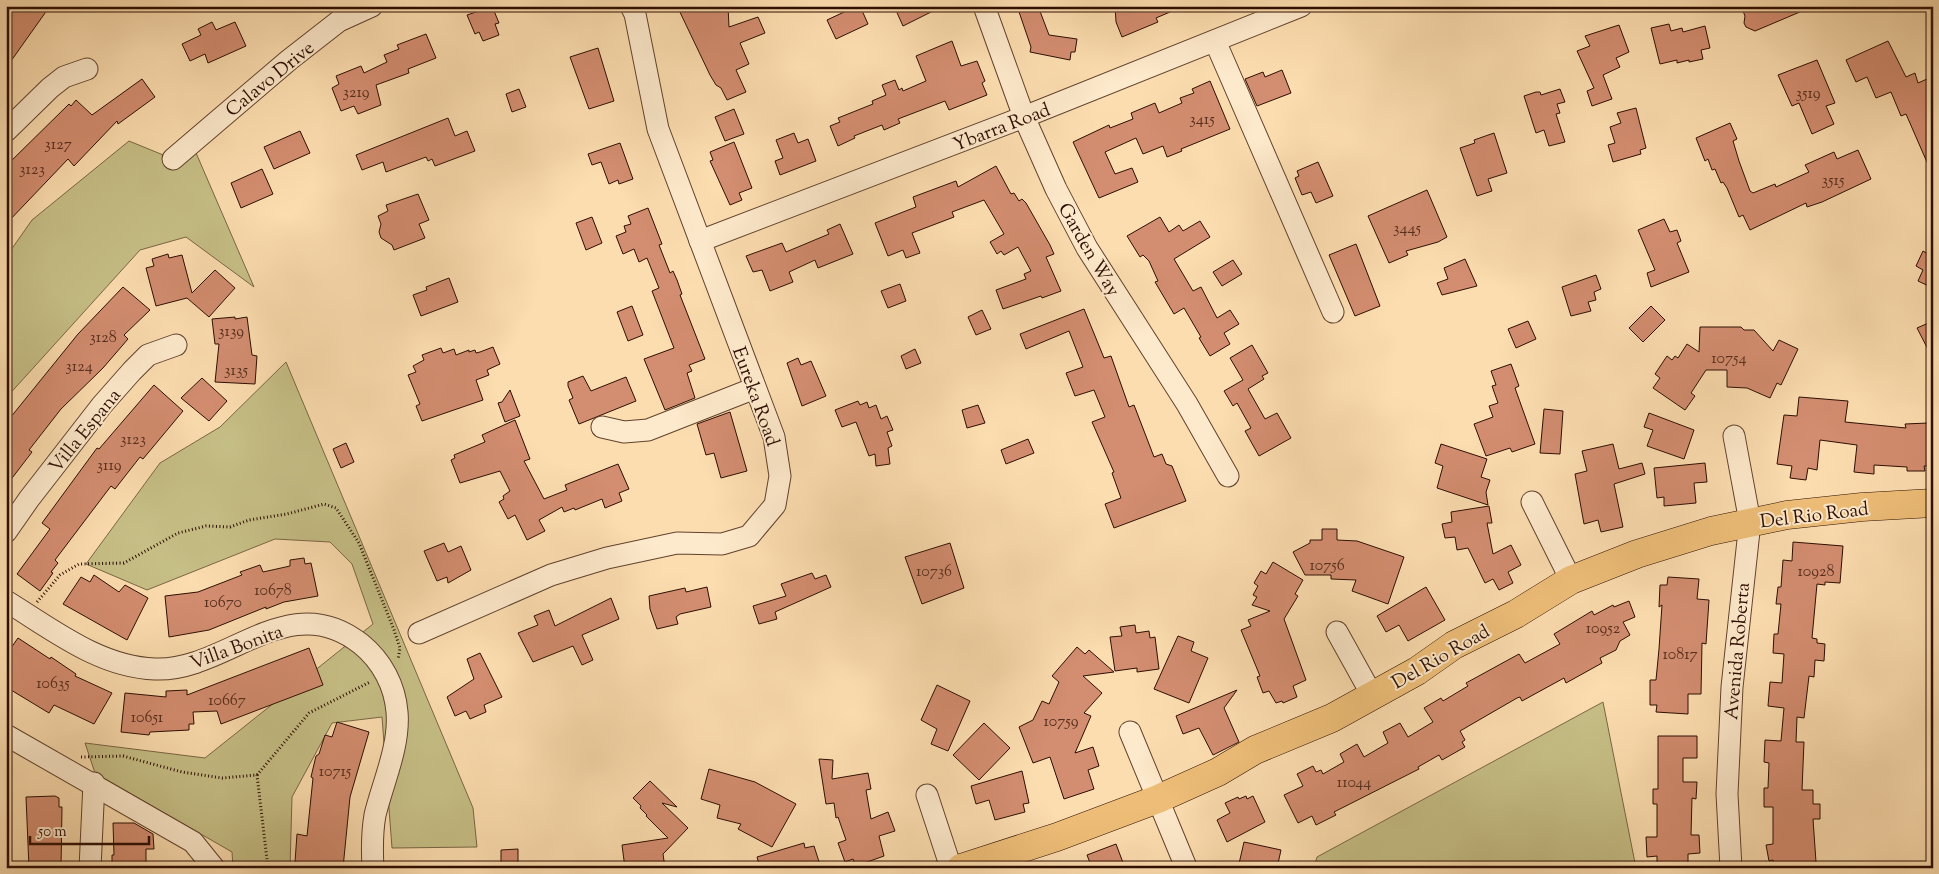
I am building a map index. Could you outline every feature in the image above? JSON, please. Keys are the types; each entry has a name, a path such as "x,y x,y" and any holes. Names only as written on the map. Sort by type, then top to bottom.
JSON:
{"main road":[{"name":"Del Rio Road","path":"961,868 1057,837 1158,799 1218,772 1255,750 1332,718 1417,671 1454,645 1516,614 1571,580 1674,542 1750,522 1824,510 1933,503"}],"street":[{"name":"Calavo Drive","path":"173,159 289,60 339,22 372,6"},
{"name":"Eureka Road","path":"420,633 551,575 607,558 677,543 722,544 749,536 776,505 780,476 774,437 658,129 635,14 631,6"},
{"name":"Garden Way","path":"984,6 1024,117 1056,190 1087,248 1187,404 1228,476"},
{"name":"Ybarra Road","path":"700,240 1024,117 1301,6"},
{"path":"1216,41 1333,312"},
{"path":"6,131 64,77 87,69"},
{"name":"Villa Espana","path":"6,532 93,416 138,366 148,355 176,345"},
{"path":"602,427 624,432 648,430 755,388"},
{"name":"Avenida Roberta","path":"1731,868 1727,794 1731,705 1750,522 1734,436"},
{"path":"1532,502 1571,580"},
{"name":"Villa Bonita","path":"6,600 89,652 132,668 158,669 183,665 277,628 303,624 331,628 344,633 367,649 385,671 396,699 397,728 375,817 372,842 373,868"},
{"path":"1337,632 1372,695"},
{"path":"1130,732 1186,867"},
{"path":"6,735 94,783 193,842 214,868"},
{"path":"90,868 94,783"},
{"path":"927,795 951,868"}],"path":[{"path":"28,614 44,592 60,575 79,564 124,563 178,534 206,526 230,527 249,520 287,514 324,504 336,508 359,543 400,648 399,659 392,667 376,678 309,714 257,775 222,778 182,772 122,756 70,757 63,766"},
{"path":"257,775 268,868"}],"shaded area":[{"path":"190,139 254,287 186,237 140,250 6,398 6,257 32,220 129,141 173,159"},
{"path":"286,362 473,808 477,847 392,848 382,717 332,723 292,797 290,868 233,868 232,852 95,773 85,743 205,758 373,624 352,564 330,542 275,539 147,590 86,564 160,463 220,427"},
{"path":"1603,702 1636,868 1314,868 1317,857"}],"building":[{"path":"6,6 50,6 6,68"},
{"path":"474,6 492,6 499,23 495,24 499,35 483,41 479,32 475,34 467,15 476,12"},
{"path":"677,6 728,6 729,27 758,17 765,33 740,43 749,64 736,70 746,92 727,100 721,88 716,85 710,75"},
{"path":"860,6 868,24 836,39 827,20"},
{"path":"894,6 943,6 903,26"},
{"path":"1017,6 1038,6 1049,35 1077,39 1075,52 1071,52 1070,60 1030,52 1031,47"},
{"path":"1115,6 1184,6 1156,18 1158,22 1122,37 1116,22"},
{"path":"1741,6 1814,6 1755,31 1746,27 1744,23 1745,16"},
{"path":"212,22 216,30 235,22 246,46 208,63 205,54 190,61 182,44 201,35 198,29"},
{"path":"1669,24 1671,31 1682,28 1683,32 1705,26 1710,48 1701,50 1703,59 1677,63 1677,60 1660,64 1651,28"},
{"path":"1619,25 1629,52 1616,58 1620,67 1603,75 1612,99 1592,106 1587,91 1594,88 1577,51 1590,46 1585,36"},
{"path":"426,34 436,58 408,69 409,73 376,85 381,105 358,114 354,106 341,111 332,88 339,84 336,76 361,66 364,73 387,62 384,55 399,49 397,45"},
{"path":"952,41 961,66 977,61 985,81 982,83 987,95 949,110 945,101 898,119 900,123 884,130 882,125 854,136 855,138 838,146 830,126 840,122 838,118 873,104 872,101 886,95 882,85 895,80 899,90 902,88 903,91 926,81 916,56"},
{"path":"1888,41 1906,77 1915,73 1918,83 1927,79 1933,92 1933,176 1906,114 1901,116 1891,92 1876,98 1867,77 1856,82 1846,60"},
{"path":"598,48 614,101 589,109 570,57"},
{"path":"1817,60 1835,103 1826,106 1834,124 1812,134 1799,103 1792,106 1778,75"},
{"path":"1282,70 1291,93 1257,106 1245,79 1263,72 1265,77"},
{"path":"142,79 155,97 118,124 117,121 74,166 68,159 6,224 6,166 69,104 71,106 76,100 92,115"},
{"path":"1210,81 1230,129 1181,149 1182,151 1167,157 1163,146 1143,154 1136,138 1105,152 1115,174 1132,168 1138,182 1099,198 1073,142 1109,125 1110,128 1133,119 1131,113 1155,103 1159,113 1182,103 1180,98 1194,93 1192,89"},
{"path":"519,89 526,107 512,112 506,94"},
{"path":"1560,89 1565,102 1557,104 1560,113 1556,114 1565,142 1549,146 1544,130 1536,133 1524,96 1536,92 1540,92 1541,95"},
{"path":"1636,108 1646,148 1640,150 1641,154 1613,162 1608,145 1615,143 1610,127 1621,123 1617,113"},
{"path":"734,109 744,134 725,141 715,117"},
{"path":"448,118 455,136 467,131 475,151 435,166 432,159 428,161 426,157 386,172 383,162 362,170 356,155"},
{"path":"1730,123 1737,139 1733,141 1739,161 1750,191 1753,193 1775,184 1776,187 1809,172 1805,165 1834,152 1837,159 1858,150 1871,179 1822,202 1807,207 1806,203 1750,230 1743,215 1739,217 1727,188 1723,182 1721,183 1715,169 1712,170 1708,159 1705,161 1696,138"},
{"path":"300,131 310,153 274,169 264,147"},
{"path":"794,133 798,143 808,139 816,161 780,175 775,161 783,158 776,140"},
{"path":"1494,133 1507,173 1488,179 1492,191 1477,196 1460,148 1475,143 1474,140"},
{"path":"734,142 752,188 739,193 742,200 730,205 710,161 713,160 710,152"},
{"path":"620,143 633,179 619,184 618,180 609,184 601,162 592,165 588,154"},
{"path":"1318,162 1333,196 1316,203 1311,192 1302,195 1295,178 1299,176 1297,171"},
{"path":"996,166 1011,194 1014,193 1019,201 1022,199 1026,203 1050,245 1054,254 1046,257 1061,291 1003,309 996,290 1026,279 1024,274 1031,271 1018,247 1004,255 1001,251 997,254 990,242 1004,234 984,200 952,212 954,217 912,233 920,253 906,258 903,250 888,256 875,223 916,207 913,197 956,181 958,187"},
{"path":"262,169 273,194 241,208 231,183"},
{"path":"1427,190 1447,237 1438,242 1406,251 1408,255 1389,263 1368,216"},
{"path":"418,194 429,220 419,224 425,238 394,250 392,245 381,238 379,232 381,224 378,216 388,211 386,205"},
{"path":"648,208 662,244 659,245 670,273 673,271 677,280 682,294 680,295 705,359 689,365 692,371 687,373 695,398 665,410 644,359 674,348 652,291 659,288 647,258 639,262 634,249 623,254 616,236 626,232 624,226 631,224 628,216"},
{"path":"592,217 602,243 586,250 576,223"},
{"path":"1160,217 1169,232 1179,225 1183,231 1200,221 1210,237 1174,259 1193,291 1201,287 1217,318 1230,310 1239,324 1224,333 1230,344 1210,356 1184,308 1174,314 1155,282 1158,281 1149,261 1143,255 1140,257 1127,236"},
{"path":"1664,219 1670,232 1677,230 1681,241 1677,243 1689,272 1651,287 1647,273 1655,270 1638,230"},
{"path":"840,224 853,254 818,268 815,260 789,272 793,282 770,291 762,270 753,272 746,256 782,243 786,252 829,234 827,230"},
{"path":"1356,244 1380,306 1355,316 1329,255"},
{"path":"1933,250 1933,288 1918,281 1923,270 1916,266 1923,251 1930,255"},
{"path":"168,254 169,258 182,255 192,293 215,270 235,288 209,317 187,298 156,306 146,268 154,266 152,259"},
{"path":"1465,259 1477,286 1442,295 1437,283 1448,279 1444,268"},
{"path":"1233,260 1242,274 1222,286 1213,272"},
{"path":"1596,275 1601,289 1594,292 1596,300 1588,302 1591,311 1571,316 1562,287"},
{"path":"449,278 458,302 421,316 413,295 427,290 426,287"},
{"path":"900,284 906,301 888,308 881,291"},
{"path":"123,287 150,310 124,335 128,339 103,368 61,409 29,450 32,452 6,486 6,423 78,334"},
{"path":"632,306 643,335 628,341 617,312"},
{"path":"1651,306 1665,320 1643,342 1629,328"},
{"path":"1084,309 1104,358 1111,356 1129,407 1134,405 1154,457 1162,454 1166,464 1172,466 1186,501 1114,528 1105,504 1121,498 1112,473 1114,472 1092,422 1105,417 1094,390 1075,396 1066,373 1083,367 1069,331 1026,349 1020,334"},
{"path":"982,310 991,329 976,335 968,317"},
{"path":"235,317 235,319 247,317 252,355 257,356 255,384 215,382 219,344 215,344 212,319"},
{"path":"1528,321 1536,339 1516,348 1508,329"},
{"path":"1933,321 1933,359 1917,328"},
{"path":"1700,327 1741,327 1744,330 1754,330 1773,351 1779,340 1798,349 1781,385 1777,383 1770,398 1747,388 1727,387 1727,370 1706,370 1691,393 1695,396 1685,410 1653,388 1660,378 1655,374 1667,356 1672,360 1675,356 1678,358 1687,344 1699,352"},
{"path":"1252,345 1268,373 1262,376 1264,379 1248,389 1265,419 1277,413 1291,438 1259,456 1245,431 1251,428 1237,403 1233,406 1224,391 1243,380 1230,358"},
{"path":"493,347 500,364 487,370 489,375 476,380 483,400 422,421 416,406 420,404 408,375 416,372 413,366 424,360 422,355 441,348 443,353 454,349 456,355 469,350 469,352 475,350 476,353"},
{"path":"915,349 921,363 906,369 901,356"},
{"path":"798,358 801,365 811,361 826,396 802,406 787,363"},
{"path":"1511,364 1519,386 1515,388 1535,444 1512,452 1510,448 1486,456 1474,424 1493,417 1489,406 1498,403 1492,386 1496,385 1491,371"},
{"path":"583,376 591,391 626,377 636,401 579,424 569,400 573,398 568,382"},
{"path":"202,378 227,401 209,421 181,398"},
{"path":"154,385 183,411 143,459 140,457 115,489 111,486 55,560 58,563 40,591 17,574 50,529 42,523 97,448 99,449"},
{"path":"510,390 520,416 505,422 498,403 502,402"},
{"path":"1799,397 1848,401 1845,422 1906,428 1905,424 1928,423 1929,431 1933,431 1933,466 1924,466 1925,471 1907,471 1907,467 1874,465 1874,474 1854,472 1857,445 1820,440 1817,470 1808,468 1806,480 1790,478 1792,466 1777,464 1784,415 1797,416"},
{"path":"858,401 860,405 867,402 869,408 876,405 881,419 887,416 893,430 887,432 892,446 888,448 890,464 876,466 875,454 869,456 856,422 842,427 835,410"},
{"path":"978,405 985,423 967,428 962,410"},
{"path":"1544,409 1563,411 1560,454 1540,453"},
{"path":"730,412 747,471 721,478 714,453 706,455 697,424"},
{"path":"1649,413 1694,430 1684,459 1647,446 1653,430 1644,427"},
{"path":"515,420 530,459 524,461 544,499 567,490 565,485 618,464 629,489 619,493 622,501 605,508 602,499 575,510 574,508 564,512 562,507 539,520 545,531 527,540 515,515 508,519 499,502 510,491 500,471 460,483 451,460 455,458 454,455 485,442 482,435"},
{"path":"1028,439 1034,453 1006,464 1001,450"},
{"path":"346,443 354,462 341,468 333,449"},
{"path":"1441,444 1487,459 1481,477 1490,480 1486,492 1488,505 1437,488 1443,466 1435,463"},
{"path":"1613,444 1619,469 1642,463 1645,474 1614,484 1623,527 1601,532 1598,520 1584,524 1575,474 1587,471 1582,451"},
{"path":"1705,463 1707,482 1694,483 1696,503 1664,506 1664,497 1657,498 1654,468"},
{"path":"1489,506 1492,523 1487,523 1493,554 1511,545 1521,565 1508,572 1513,583 1499,590 1493,579 1485,583 1468,548 1457,550 1455,537 1445,538 1442,524 1452,522 1451,512"},
{"path":"1322,529 1337,529 1337,540 1357,541 1404,557 1388,604 1352,591 1356,580 1331,579 1331,575 1305,575 1293,552 1310,543 1310,540 1322,540"},
{"path":"1793,542 1843,546 1840,583 1825,582 1825,585 1817,584 1812,638 1817,639 1817,643 1825,644 1824,661 1815,660 1814,677 1809,676 1804,718 1797,717 1796,742 1804,742 1802,790 1813,790 1813,804 1820,804 1820,819 1813,819 1816,862 1808,863 1809,868 1774,868 1773,860 1769,861 1766,845 1773,844 1773,807 1764,807 1764,788 1768,788 1769,763 1764,762 1765,740 1781,741 1784,708 1768,706 1770,682 1782,683 1784,654 1773,653 1774,634 1778,634 1781,604 1776,604 1778,587 1781,587 1783,560 1792,561"},
{"path":"444,543 448,552 461,546 471,570 448,583 447,577 437,581 424,551"},
{"path":"950,543 964,588 922,604 905,557"},
{"path":"304,558 305,564 311,563 318,596 284,602 266,609 266,607 209,630 169,637 165,596 198,592 242,575 240,572 260,565 263,572 290,566 290,560"},
{"path":"1273,562 1303,580 1295,594 1298,596 1284,619 1306,680 1293,686 1297,697 1283,703 1282,701 1276,703 1269,691 1263,693 1257,677 1260,676 1241,630 1251,626 1248,620 1270,611 1252,605 1257,597 1253,595 1258,586 1254,583 1261,571 1266,574"},
{"path":"812,573 815,579 826,575 831,587 775,612 777,619 759,624 753,606 786,596 781,584"},
{"path":"94,575 119,592 125,585 148,598 127,640 63,604 81,577 90,582"},
{"path":"1668,577 1699,579 1697,599 1709,600 1706,644 1702,643 1701,694 1688,694 1688,714 1656,712 1657,705 1650,705 1650,680 1656,680 1659,649 1662,605 1659,607 1660,585 1667,585"},
{"path":"707,587 711,607 680,614 676,617 678,624 657,629 650,609 649,596 685,588 686,592"},
{"path":"1426,587 1445,620 1408,641 1399,625 1386,632 1377,616"},
{"path":"611,598 619,619 582,635 593,660 582,665 573,646 533,662 518,633 538,625 534,616 549,610 555,626"},
{"path":"1629,601 1635,617 1623,622 1630,635 1620,641 1616,650 1600,658 1602,663 1566,683 1564,678 1522,701 1520,697 1517,698 1460,731 1465,740 1462,742 1465,747 1442,760 1439,755 1418,767 1419,769 1334,812 1336,815 1316,825 1312,816 1298,823 1284,795 1303,786 1297,774 1313,766 1316,772 1321,770 1323,774 1344,762 1340,754 1357,744 1364,757 1388,743 1383,732 1400,723 1408,737 1433,722 1424,708 1441,698 1443,701 1468,686 1466,683 1519,654 1525,663 1560,644 1554,634 1592,611 1594,615 1613,605 1614,607"},
{"path":"1135,625 1136,633 1149,631 1150,638 1155,637 1159,669 1137,672 1137,668 1115,671 1110,637 1122,636 1120,627"},
{"path":"1178,636 1194,642 1191,651 1208,658 1189,703 1154,689"},
{"path":"18,638 50,659 51,657 76,674 75,676 112,693 94,724 54,705 49,713 6,687 6,655"},
{"path":"1077,647 1085,654 1089,650 1114,672 1083,676 1102,693 1084,713 1091,716 1075,753 1093,747 1099,766 1088,770 1094,789 1064,799 1050,757 1033,763 1019,727 1033,720 1042,701 1049,704 1059,682 1052,676"},
{"path":"309,648 323,685 221,724 217,711 193,712 194,724 189,724 189,730 150,732 149,735 121,732 125,693 166,697 166,691 187,690 187,695"},
{"path":"480,653 502,697 484,705 486,712 470,719 466,711 455,716 447,697 474,679 467,659"},
{"path":"937,685 970,701 948,751 931,744 937,729 921,720"},
{"path":"1237,690 1224,708 1239,742 1213,755 1199,728 1183,734 1176,716"},
{"path":"337,722 369,732 350,797 343,868 295,862 297,834 307,836 313,778 311,777 316,756 319,754 325,735 332,737"},
{"path":"984,723 1010,748 979,780 953,755"},
{"path":"1658,736 1697,736 1697,758 1683,758 1683,782 1697,782 1696,799 1692,798 1691,835 1699,835 1700,853 1688,854 1688,868 1657,868 1657,856 1647,857 1646,837 1657,837 1657,804 1653,804 1653,789 1658,789"},
{"path":"819,759 833,760 832,779 868,773 871,789 866,790 871,819 888,812 895,831 879,836 884,856 856,866 853,859 845,862 838,843 846,840 838,817 836,818 834,803 826,804"},
{"path":"709,769 755,782 796,804 772,847 738,829 741,824 717,818 720,805 701,799"},
{"path":"1022,771 1029,803 1023,804 1025,812 995,820 989,800 976,804 971,786"},
{"path":"650,781 677,807 662,803 688,828 663,854 665,868 625,868 622,845 668,838 646,816 640,808 641,806 633,798"},
{"path":"55,796 59,798 59,807 62,807 61,868 29,868 26,797"},
{"path":"1246,796 1247,799 1253,796 1265,822 1227,842 1217,820 1230,813 1225,803 1238,797 1239,799"},
{"path":"113,823 134,823 153,834 154,849 146,849 146,868 112,868 112,855 114,855"},
{"path":"1244,842 1281,850 1277,868 1238,868"},
{"path":"804,843 805,848 814,846 821,868 760,868 757,857"},
{"path":"1116,844 1125,868 1092,868 1087,855"},
{"path":"518,849 518,868 501,868 501,850"}]}
